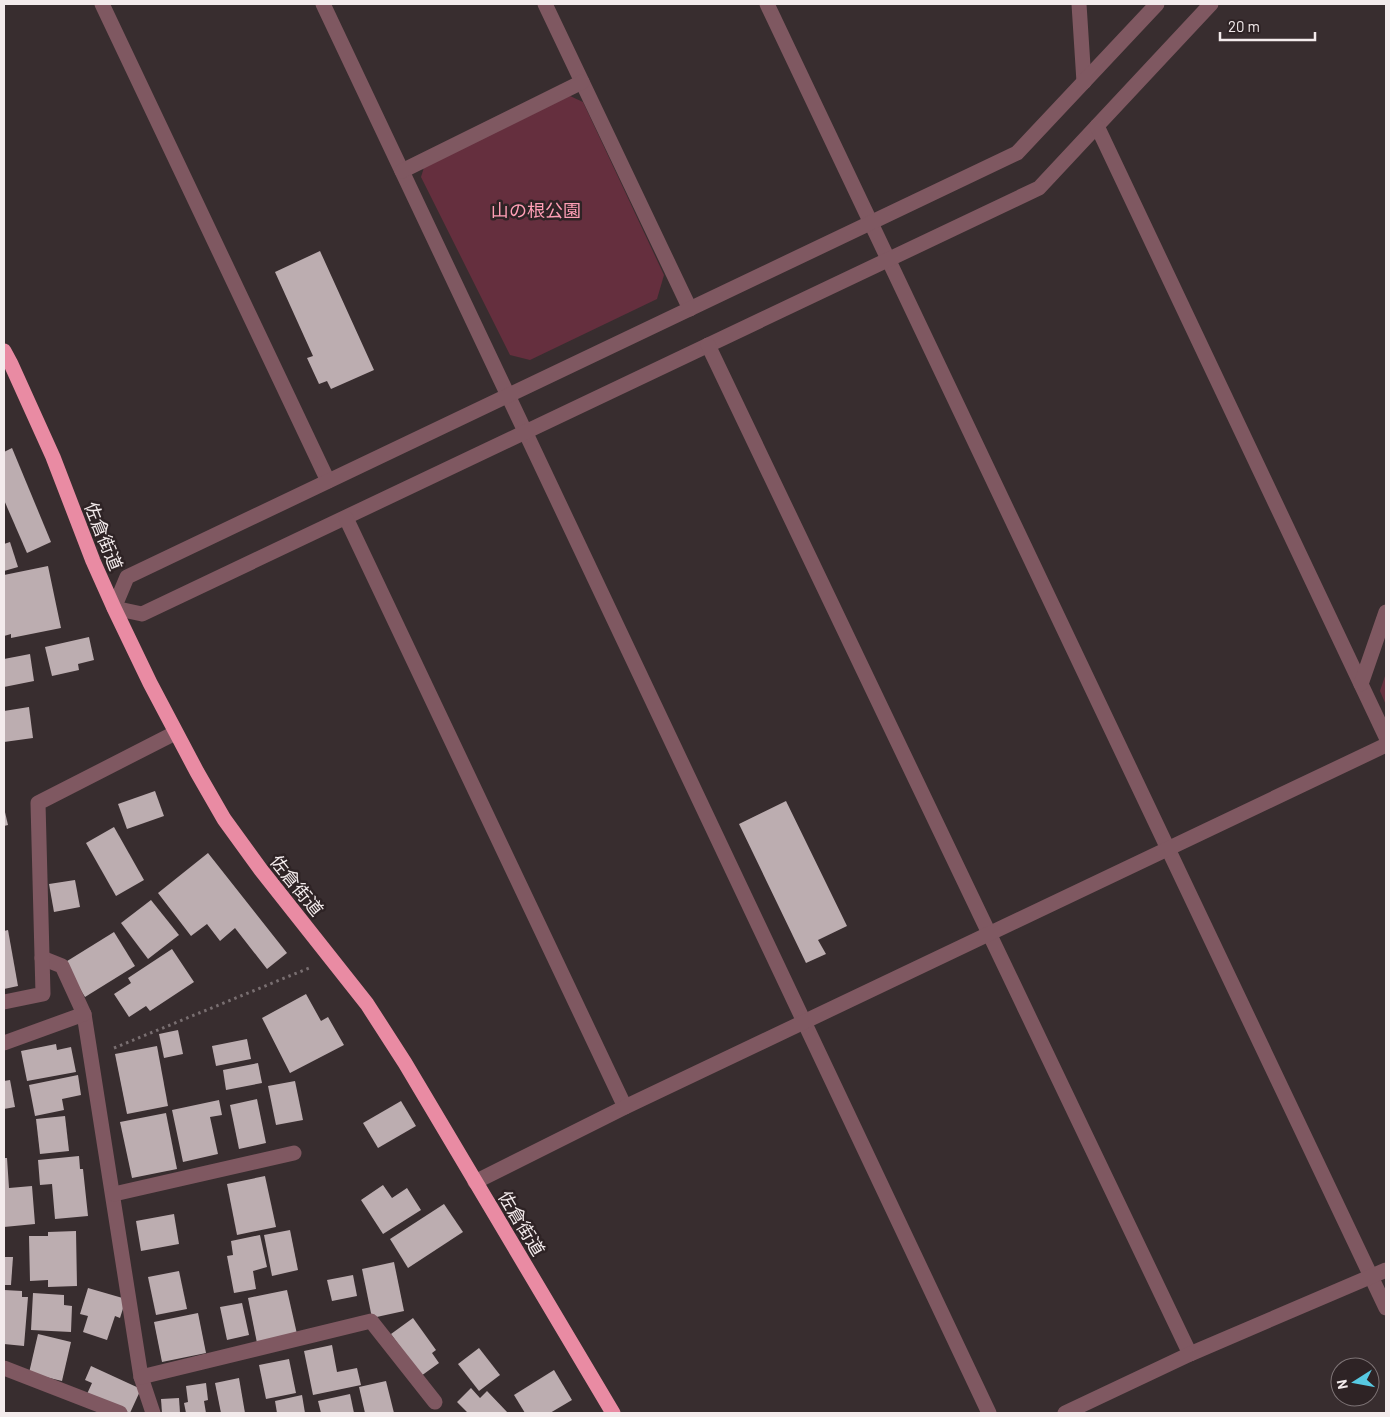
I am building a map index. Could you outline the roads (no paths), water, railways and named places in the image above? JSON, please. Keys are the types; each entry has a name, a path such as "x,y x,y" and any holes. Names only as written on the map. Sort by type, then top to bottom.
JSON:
{"highway":[{"name":"佐倉街道","path":"4,351 53,457 93,561 114,608 133,650 176,733 230,826 261,870 367,1004 405,1063 614,1413"}],"street":[{"path":"102,4 328,481"},
{"path":"323,4 989,1413"},
{"path":"545,4 690,309"},
{"path":"767,4 1386,1308"},
{"path":"1079,4 1084,82"},
{"path":"1157,4 1017,153 127,577 114,608 142,614 1039,188 1211,4"},
{"path":"402,171 582,82"},
{"path":"1097,126 1386,737"},
{"path":"708,345 1190,1354"},
{"path":"346,518 625,1107"},
{"path":"1361,684 1386,612"},
{"path":"4,1002 43,994 38,802 176,733"},
{"path":"476,1182 625,1107 1386,745"},
{"path":"42,958 62,966 84,1014 114,1194 141,1377 153,1413"},
{"path":"4,1043 84,1014"},
{"path":"114,1194 294,1153"},
{"path":"1065,1413 1190,1354 1386,1270"},
{"path":"141,1377 372,1321 435,1402"},
{"path":"4,1368 120,1413"}],"park label":[{"name":"山の根公園","path":"536,210"}]}
